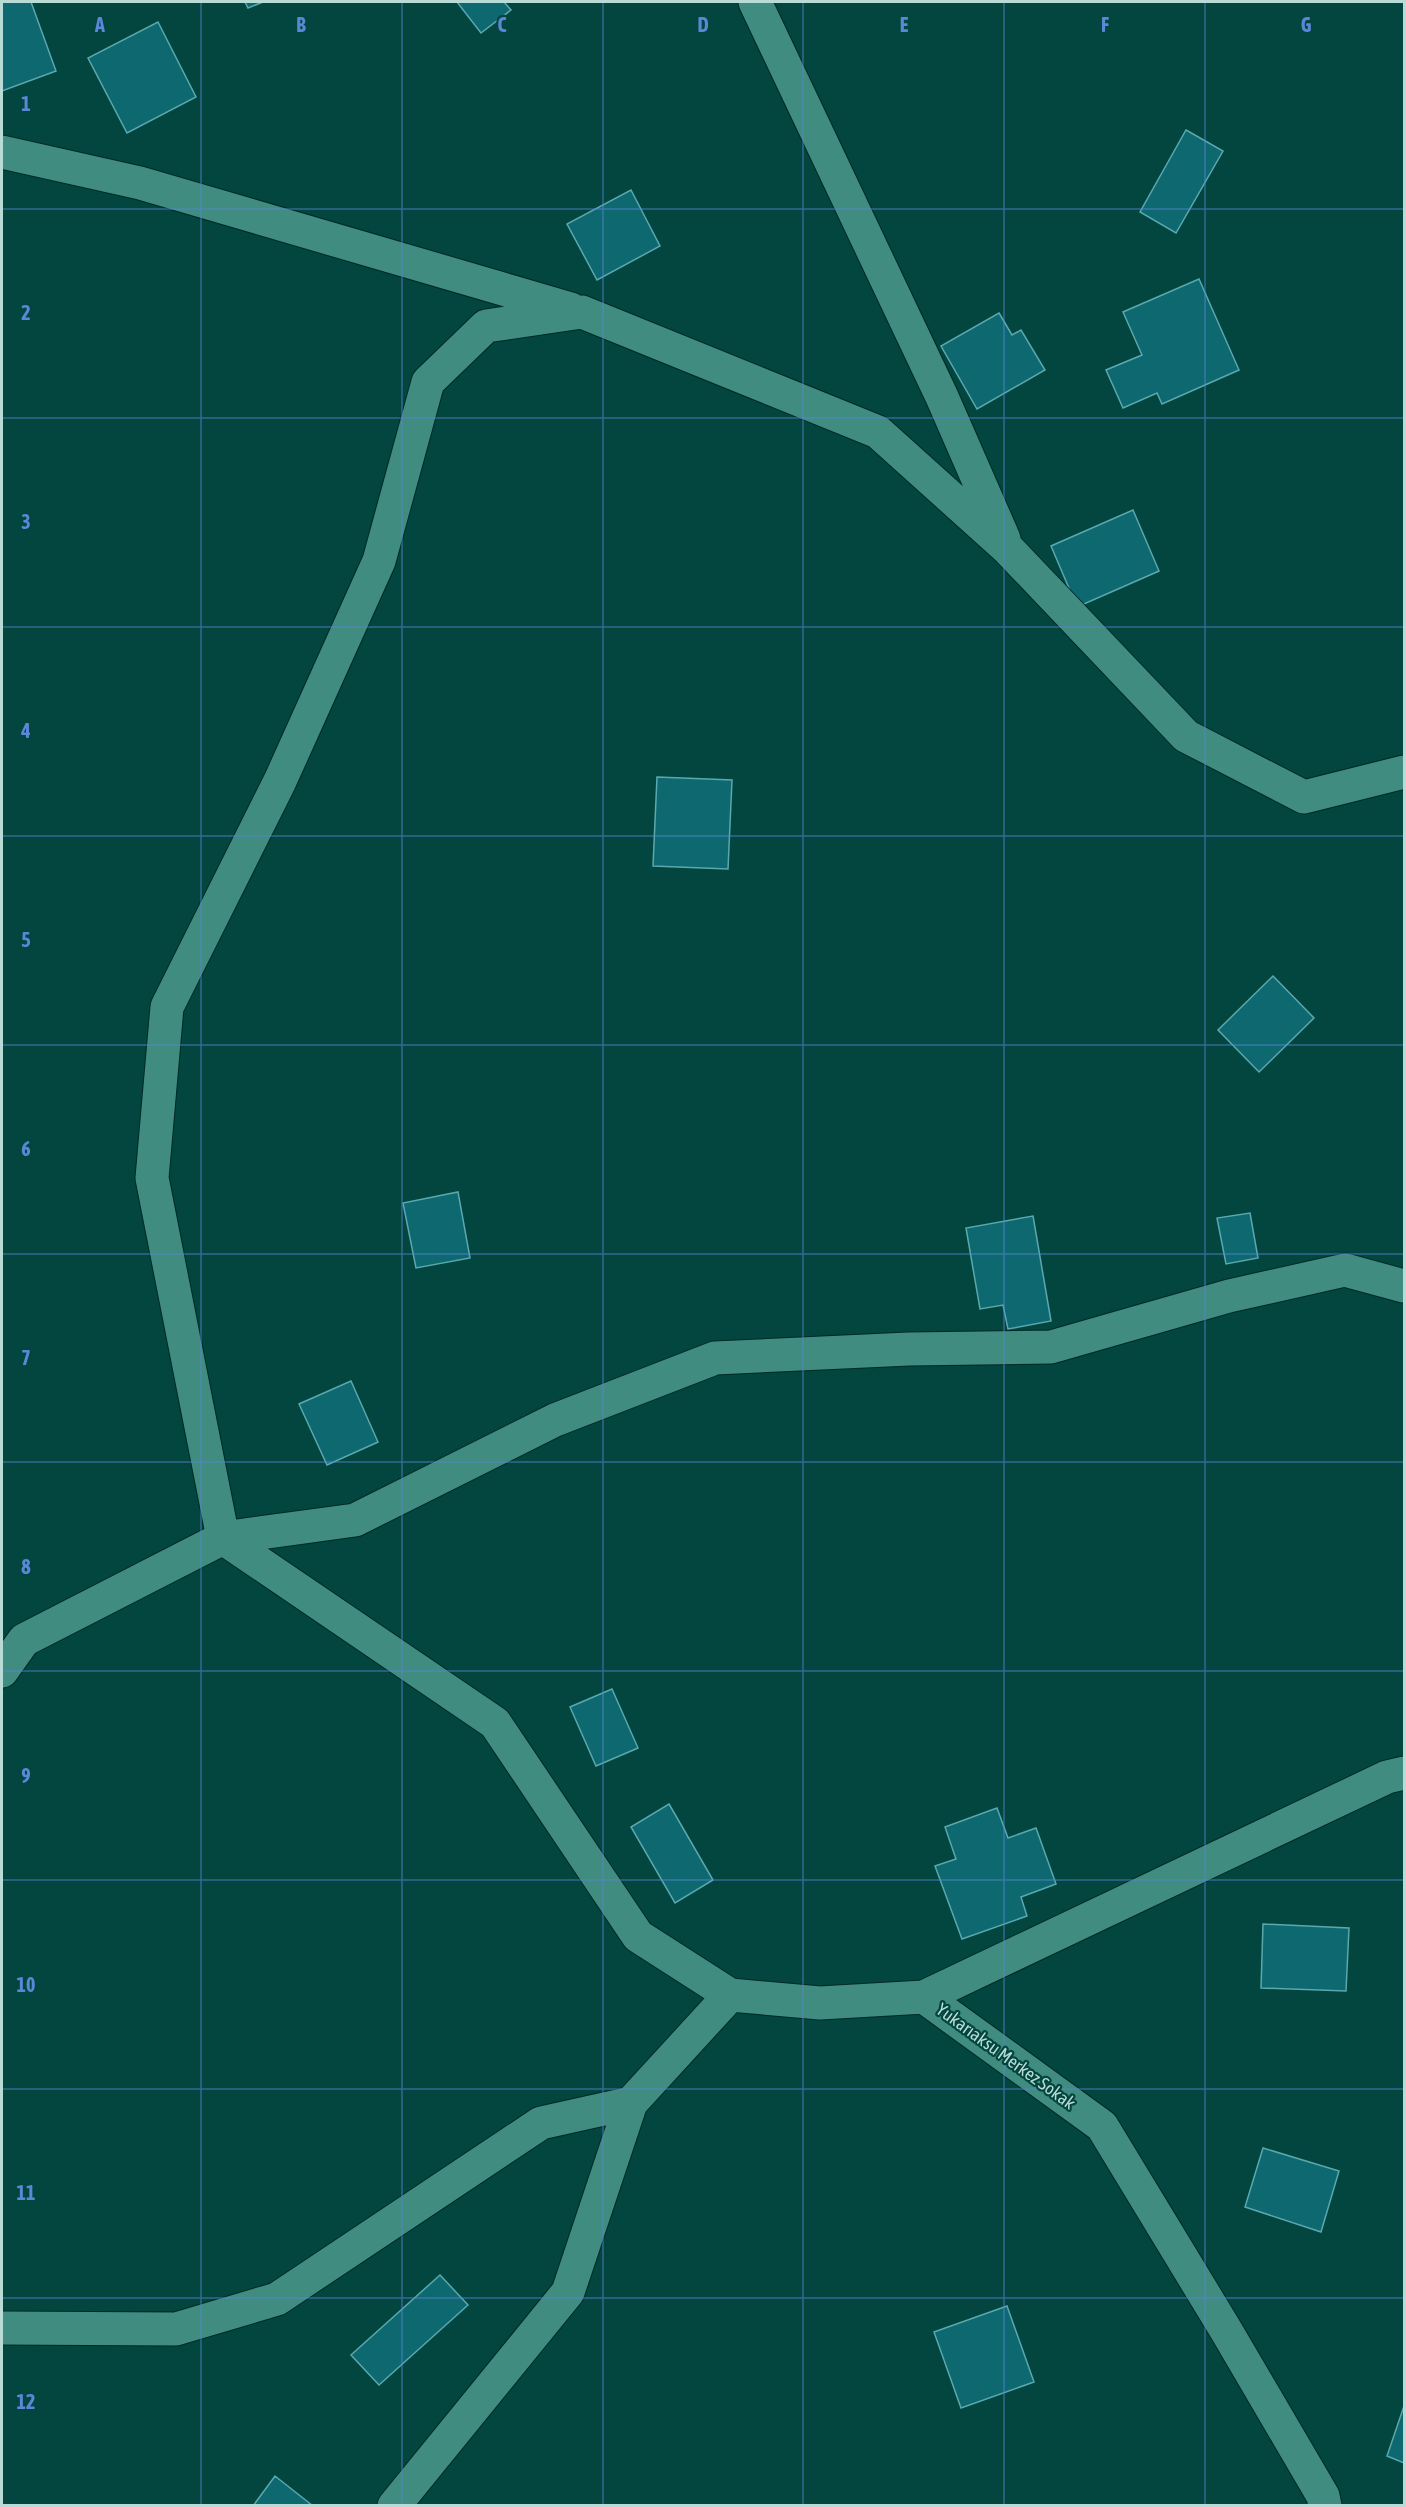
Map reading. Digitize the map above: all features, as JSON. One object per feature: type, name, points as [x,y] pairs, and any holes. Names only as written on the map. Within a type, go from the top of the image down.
[{"type":"street","points":[[755,2],[942,397],[1008,549]]},
{"type":"street","points":[[2,152],[140,183],[582,312],[878,432],[1008,549],[1186,736],[1304,797],[1404,772]]},
{"type":"street","points":[[582,312],[486,326],[428,382],[379,561],[280,781],[167,1007],[152,1178],[223,1538],[495,1723],[638,1936],[730,1995],[820,2003],[924,1997]]},
{"type":"street","points":[[2,1671],[24,1640],[223,1538],[355,1520],[555,1420],[715,1358],[909,1349],[1051,1347],[1229,1296],[1345,1270],[1404,1286]]},
{"type":"street","name":"Yukarıaksu Merkez Sokak","points":[[1325,2505],[1323,2496],[1227,2332],[1102,2126],[924,1997],[1387,1777],[1404,1773]]},
{"type":"street","points":[[394,2505],[568,2292],[631,2103],[730,1995]]},
{"type":"street","points":[[2,2328],[176,2330],[277,2299],[541,2123],[631,2103]]},
{"type":"building","points":[[2,2],[31,2],[56,71],[2,91]]},
{"type":"building","points":[[245,2],[263,2],[248,8]]},
{"type":"building","points":[[457,2],[504,2],[511,10],[481,33]]},
{"type":"building","points":[[158,22],[196,97],[127,133],[88,58]]},
{"type":"building","points":[[1186,130],[1223,151],[1176,233],[1140,212]]},
{"type":"building","points":[[631,190],[660,246],[597,280],[567,224]]},
{"type":"building","points":[[1199,279],[1239,370],[1162,404],[1157,393],[1123,408],[1106,370],[1142,355],[1123,312]]},
{"type":"building","points":[[999,313],[1012,335],[1021,330],[1045,370],[977,409],[941,346]]},
{"type":"building","points":[[1133,510],[1159,571],[1077,607],[1051,546]]},
{"type":"building","points":[[657,777],[732,780],[728,869],[653,866]]},
{"type":"building","points":[[1273,976],[1314,1018],[1259,1072],[1218,1030]]},
{"type":"building","points":[[458,1192],[470,1258],[416,1268],[403,1203]]},
{"type":"building","points":[[1250,1213],[1258,1258],[1226,1264],[1217,1218]]},
{"type":"building","points":[[1033,1216],[1051,1321],[1008,1329],[1003,1305],[980,1309],[966,1228]]},
{"type":"building","points":[[351,1381],[378,1442],[327,1465],[299,1404]]},
{"type":"building","points":[[612,1689],[638,1748],[596,1766],[570,1707]]},
{"type":"building","points":[[669,1804],[713,1880],[675,1903],[631,1827]]},
{"type":"building","points":[[997,1808],[1008,1838],[1036,1828],[1056,1884],[1021,1897],[1027,1916],[962,1939],[935,1866],[956,1859],[945,1827]]},
{"type":"building","points":[[1263,1924],[1349,1928],[1346,1991],[1261,1988]]},
{"type":"building","points":[[1263,2148],[1339,2171],[1321,2232],[1245,2207]]},
{"type":"building","points":[[440,2275],[468,2305],[379,2385],[351,2355]]},
{"type":"building","points":[[1007,2306],[1034,2382],[961,2408],[934,2332]]},
{"type":"building","points":[[1404,2406],[1404,2463],[1387,2456]]},
{"type":"building","points":[[275,2476],[313,2506],[253,2506]]}]
